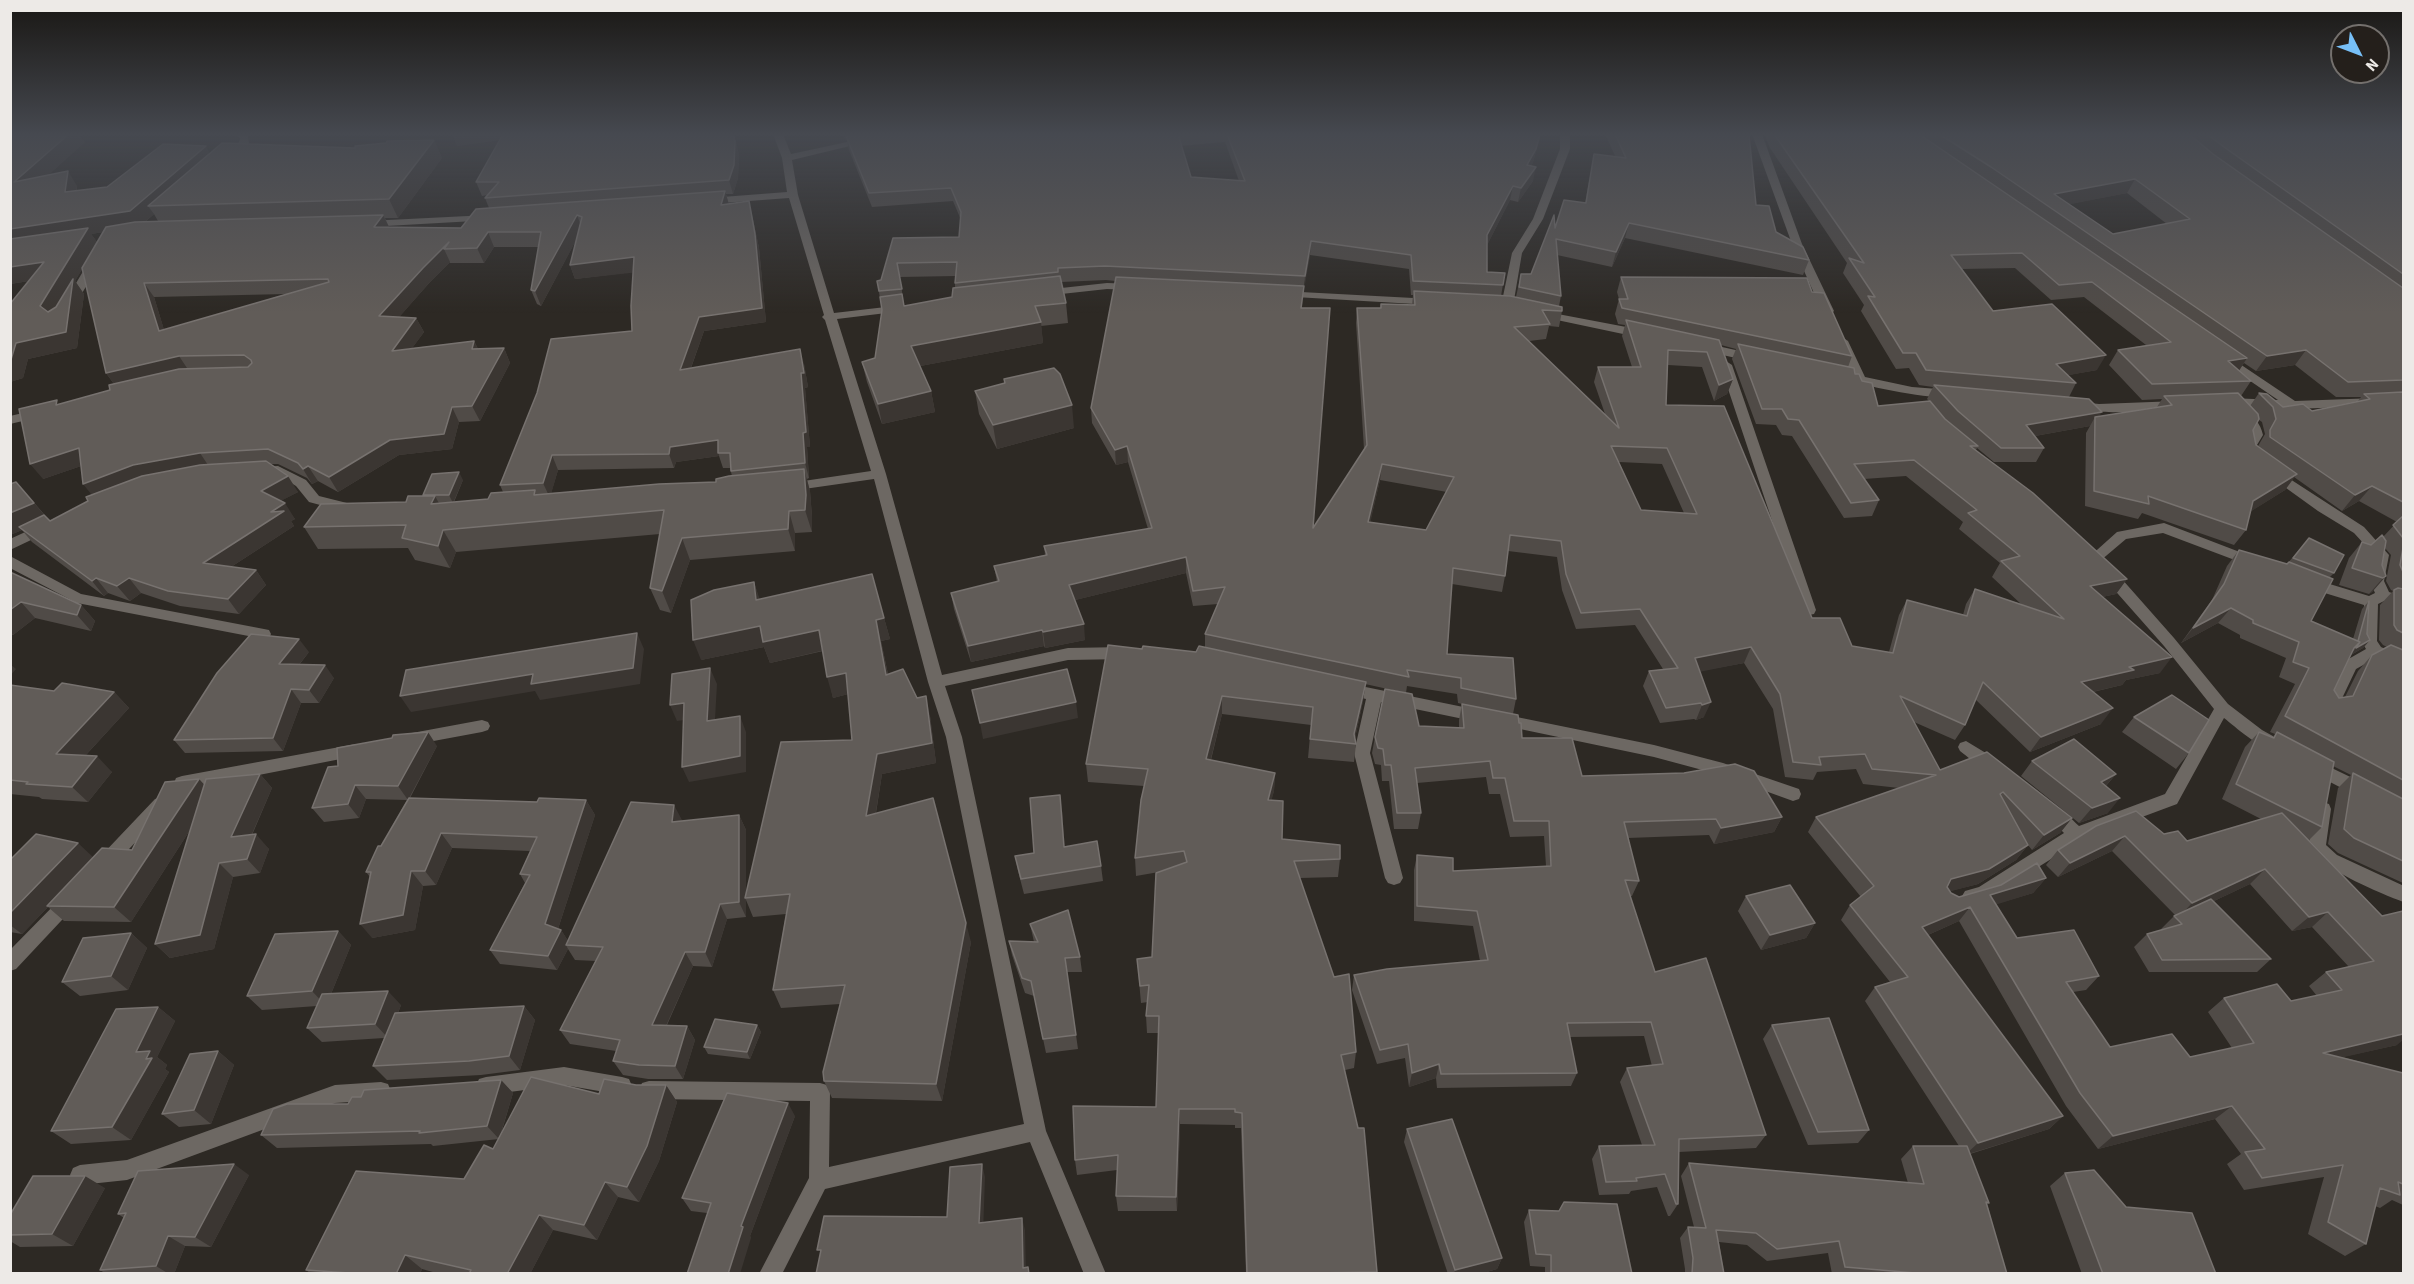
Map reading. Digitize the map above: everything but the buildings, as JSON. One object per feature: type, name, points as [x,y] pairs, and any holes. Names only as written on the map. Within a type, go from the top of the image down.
[{"type":"street","points":[[1548,194],[1538,219],[1517,253],[1513,308],[1653,337]]},
{"type":"street","points":[[1779,194],[1797,243],[1860,380]]},
{"type":"street","points":[[702,201],[793,195],[828,317],[879,474],[936,682],[954,737],[1036,1131],[1095,1274]]},
{"type":"street","points":[[351,224],[502,217]]},
{"type":"street","points":[[65,311],[100,254]]},
{"type":"street","points":[[1026,295],[1107,286],[1153,288]]},
{"type":"street","points":[[1268,294],[1450,303]]},
{"type":"street","points":[[828,317],[921,306]]},
{"type":"street","points":[[1687,344],[1767,360]]},
{"type":"street","points":[[2214,350],[2292,405]]},
{"type":"street","points":[[1721,351],[1809,610]]},
{"type":"street","points":[[1825,372],[1912,391],[1959,395]]},
{"type":"street","points":[[1912,391],[1925,406]]},
{"type":"street","points":[[2403,401],[2292,405],[2225,403],[2255,428],[2257,435],[2250,446],[2251,456],[2323,508],[2359,530],[2382,555],[2369,642],[2376,651],[2403,665]]},
{"type":"street","points":[[2064,405],[2099,408],[2187,404]]},
{"type":"street","points":[[10,420],[50,411]]},
{"type":"street","points":[[244,472],[278,470],[301,483],[314,499],[366,509]]},
{"type":"street","points":[[776,488],[879,474]]},
{"type":"street","points":[[10,545],[57,522]]},
{"type":"street","points":[[2269,568],[2164,528],[2151,528],[2122,535],[2090,555],[2169,642],[2222,708],[2256,734],[2372,796]]},
{"type":"street","points":[[10,561],[77,598],[264,634]]},
{"type":"street","points":[[2301,580],[2403,603]]},
{"type":"street","points":[[2330,707],[2350,665],[2376,651]]},
{"type":"street","points":[[936,682],[1068,654],[1140,652]]},
{"type":"street","points":[[1333,687],[1654,750],[1723,769],[1793,794]]},
{"type":"street","points":[[1376,695],[1362,753],[1394,878]]},
{"type":"street","points":[[1956,899],[1983,893],[2077,834],[2171,799],[2222,708]]},
{"type":"street","points":[[401,741],[482,726]]},
{"type":"street","points":[[12,961],[180,783],[378,746]]},
{"type":"street","points":[[1966,747],[2006,777]]},
{"type":"street","points":[[2330,774],[2317,847],[2331,860],[2403,895]]},
{"type":"street","points":[[2042,806],[2077,834]]},
{"type":"street","points":[[470,1087],[564,1076],[648,1090],[820,1092],[819,1180],[770,1274]]},
{"type":"street","points":[[80,1175],[127,1170],[335,1094],[402,1090]]},
{"type":"street","points":[[819,1180],[1036,1131]]}]
